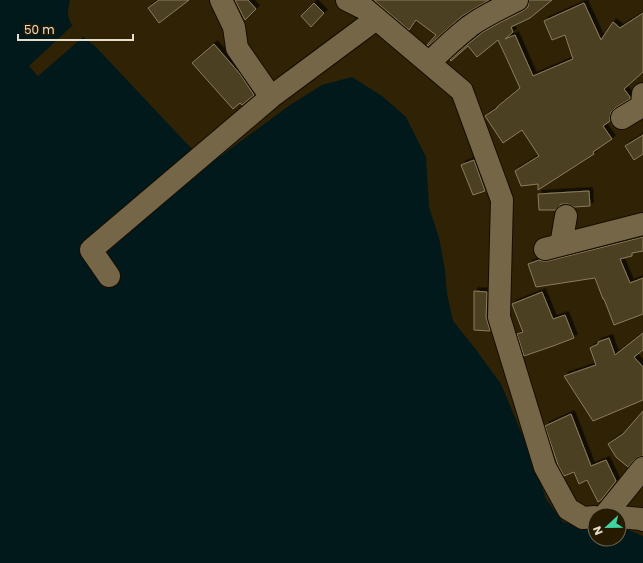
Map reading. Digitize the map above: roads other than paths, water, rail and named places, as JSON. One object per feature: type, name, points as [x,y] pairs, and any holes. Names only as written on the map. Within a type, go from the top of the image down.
[{"type":"street","points":[[221,0],[234,27],[237,48],[270,97]]},
{"type":"street","points":[[347,0],[365,9],[462,91],[502,200],[499,317],[545,467],[568,509],[583,518],[587,518]]},
{"type":"street","points":[[429,63],[471,25],[491,12],[517,0]]},
{"type":"street","points":[[110,276],[90,250],[270,97],[376,19]]},
{"type":"street","points":[[622,118],[642,106],[643,94]]},
{"type":"street","points":[[566,216],[553,247],[643,224]]},
{"type":"street","points":[[611,507],[643,468]]},
{"type":"street","points":[[627,518],[643,520]]},
{"type":"water","points":[[0,0],[70,0],[68,13],[71,24],[74,28],[95,46],[189,146],[210,162],[222,155],[290,105],[322,85],[352,77],[382,96],[406,117],[426,157],[429,207],[439,238],[445,270],[447,294],[453,321],[501,384],[534,463],[546,499],[563,522],[587,527],[587,547],[627,547],[627,530],[643,536],[643,563],[0,563]]}]
